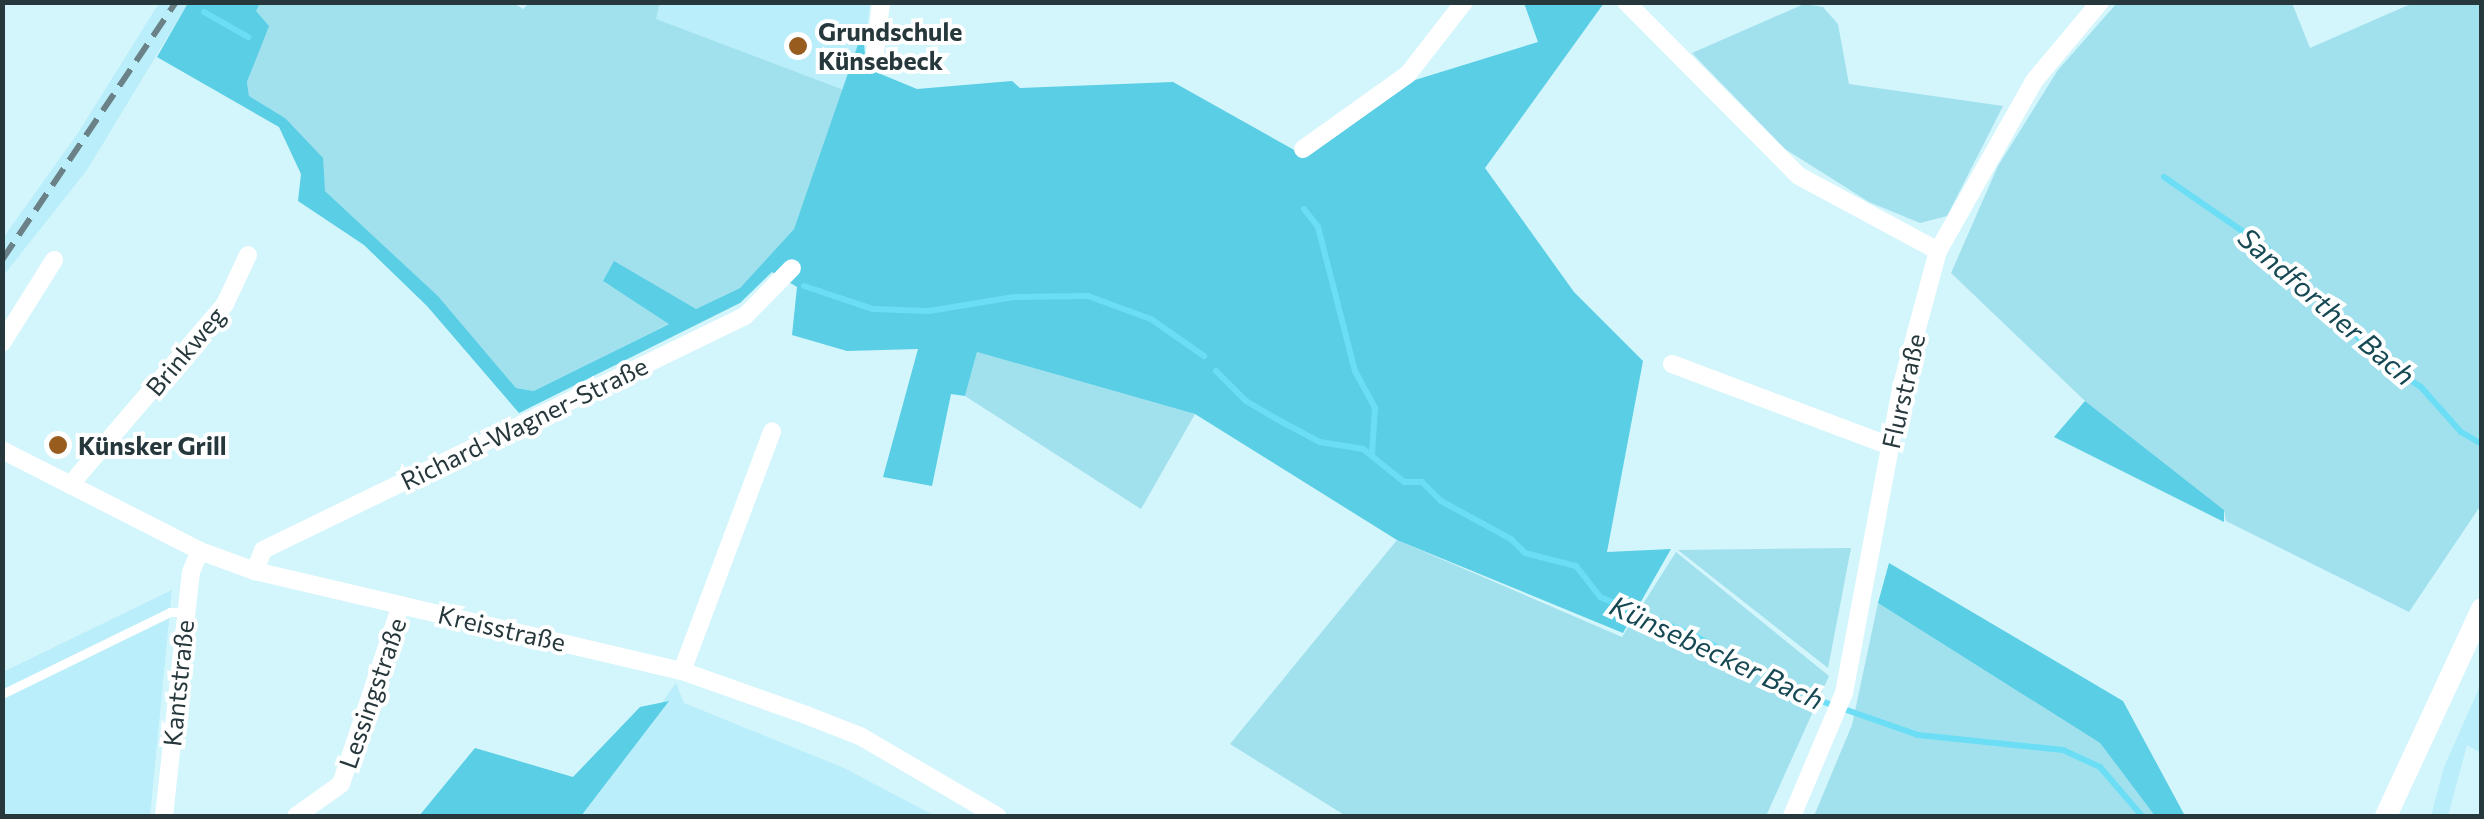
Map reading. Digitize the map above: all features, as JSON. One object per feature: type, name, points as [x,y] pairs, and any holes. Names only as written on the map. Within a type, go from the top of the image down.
[{"type":"street","points":[[874,61],[881,2]]},
{"type":"street","points":[[1303,149],[1408,74],[1464,2]]},
{"type":"street","points":[[1626,2],[1798,176],[1938,251]]},
{"type":"street","name":"Flurstraße","points":[[1792,816],[1834,726],[1844,693],[1890,446],[1938,251],[2034,80],[2100,2]]},
{"type":"street","name":"Brinkweg","points":[[70,485],[226,304],[248,255]]},
{"type":"street","points":[[2,343],[54,260]]},
{"type":"street","name":"Richard-Wagner-Straße","points":[[255,571],[263,550],[745,316],[792,268]]},
{"type":"street","points":[[1672,364],[1890,446]]},
{"type":"street","points":[[682,671],[772,430]]},
{"type":"street","name":"Kreisstraße","points":[[2,450],[200,551],[255,571],[682,671],[860,736],[997,816]]},
{"type":"street","name":"Kantstraße","points":[[164,816],[186,612],[200,551]]},
{"type":"street","name":"Lessingstraße","points":[[296,816],[340,784],[402,606]]},
{"type":"street","points":[[2386,816],[2482,609]]},
{"type":"lane","points":[[2,694],[170,612],[186,612]]},
{"type":"shaded area","points":[[512,2],[523,9],[529,3],[660,2],[656,19],[844,90],[794,229],[740,288],[696,309],[604,282],[670,323],[535,391],[516,388],[438,296],[325,191],[285,118],[249,96],[247,82],[268,26],[255,11],[260,3]]},
{"type":"shaded area","points":[[159,3],[188,3],[87,170],[3,276],[3,238],[78,133]]},
{"type":"shaded area","points":[[188,3],[260,3],[256,11],[269,26],[247,82],[249,96],[285,118],[323,158],[325,191],[438,296],[516,388],[534,391],[669,324],[603,281],[614,261],[696,309],[740,288],[794,229],[863,30],[866,68],[917,89],[1012,81],[1020,88],[1173,82],[1305,156],[1415,80],[1538,42],[1524,3],[1604,3],[1485,168],[1574,292],[1643,361],[1607,552],[1671,549],[1623,633],[1397,540],[1195,414],[977,352],[965,396],[951,394],[932,486],[883,477],[918,349],[847,351],[792,335],[797,287],[772,272],[740,303],[519,413],[427,306],[364,245],[298,201],[301,174],[279,127],[157,57]]},
{"type":"shaded area","name":"Grundschule Künsebeck","points":[[660,3],[870,3],[867,30],[844,90],[655,19]]},
{"type":"shaded area","points":[[2117,3],[2292,3],[2310,48],[2413,3],[2481,3],[2481,505],[2409,612],[2226,521],[2224,510],[2085,401],[1951,273],[1998,166],[2058,70]]},
{"type":"shaded area","points":[[1804,4],[1823,7],[1838,24],[1849,84],[2003,106],[1947,216],[1920,223],[1869,202],[1785,149],[1692,53]]},
{"type":"shaded area","points":[[977,352],[1195,414],[1141,509],[965,396]]},
{"type":"shaded area","points":[[2085,401],[2224,510],[2224,522],[2054,437]]},
{"type":"shaded area","points":[[1397,540],[1622,637],[1676,552],[1829,676],[1766,816],[1346,816],[1230,744]]},
{"type":"shaded area","points":[[1851,548],[1828,668],[1678,550]]},
{"type":"shaded area","points":[[1889,563],[2123,701],[2185,816],[2155,816],[2100,743],[1878,603]]},
{"type":"shaded area","points":[[172,590],[150,816],[3,816],[3,672]]},
{"type":"shaded area","points":[[1878,603],[2100,743],[2155,816],[1814,816],[1852,725]]},
{"type":"shaded area","points":[[676,683],[684,703],[844,768],[935,816],[581,816]]},
{"type":"shaded area","points":[[2481,684],[2481,753],[2467,745],[2448,816],[2431,816],[2444,767]]},
{"type":"shaded area","points":[[669,701],[581,816],[419,816],[475,748],[573,777],[640,707]]},
{"type":"waterway","name":"Künsebecker Bach","points":[[204,12],[248,37]]},
{"type":"waterway","name":"Sandforther Bach","points":[[2164,177],[2267,248],[2384,363],[2421,387],[2461,432],[2482,444]]},
{"type":"waterway","points":[[1304,209],[1318,227],[1355,371],[1375,408],[1372,454]]},
{"type":"waterway","name":"Künsebecker Bach","points":[[804,286],[873,309],[929,311],[1014,297],[1088,296],[1151,319],[1204,356]]},
{"type":"waterway","name":"Künsebecker Bach","points":[[1216,371],[1246,401],[1282,422],[1320,442],[1363,449],[1404,482],[1422,482],[1441,501],[1511,539],[1525,553],[1576,566],[1600,597],[1693,635],[1818,700],[1918,735],[2063,750],[2100,767],[2142,816]]},
{"type":"railway","points":[[2,260],[176,2]]},
{"type":"place","name":"Grundschule Künsebeck","points":[[798,46]]},
{"type":"place","name":"Künsker Grill","points":[[58,445]]}]
